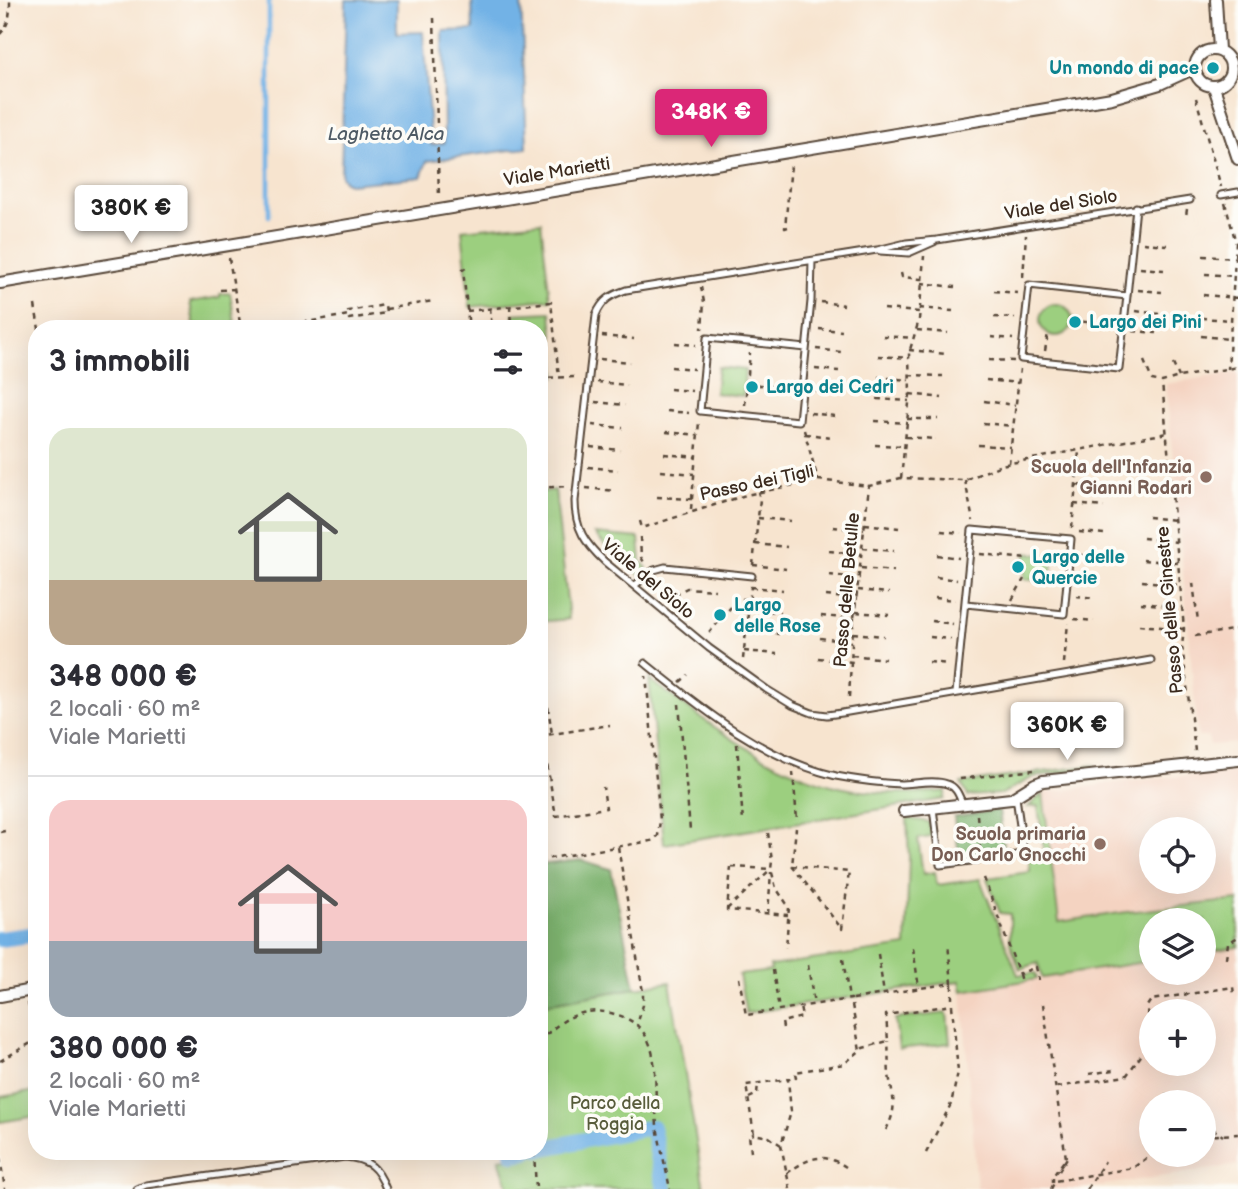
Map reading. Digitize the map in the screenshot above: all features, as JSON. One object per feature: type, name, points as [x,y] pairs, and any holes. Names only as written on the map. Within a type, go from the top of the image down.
[{"type":"street","points":[[1216,0],[1219,50]]},
{"type":"street","points":[[1229,75],[1205,85],[1196,73],[1201,54],[1219,50],[1227,55],[1229,75],[1225,116],[1238,159]]},
{"type":"street","name":"Viale Marietti","points":[[0,283],[1112,98],[1196,73]]},
{"type":"street","points":[[904,811],[1016,797],[1039,782],[1238,760]]},
{"type":"street","points":[[0,996],[28,991]]},
{"type":"lane","points":[[1222,195],[1238,192]]},
{"type":"lane","name":"Viale del Siolo","points":[[1152,660],[834,714],[812,713],[765,689],[734,668],[590,548],[576,524],[575,501],[596,315],[604,300],[610,296],[639,288],[812,261],[906,243],[1190,200]]},
{"type":"lane","points":[[1127,292],[1029,285],[1021,359],[1119,369],[1136,207]]},
{"type":"lane","name":"Viale del Siolo","points":[[877,250],[909,253],[925,248],[937,240]]},
{"type":"lane","points":[[806,348],[707,338],[700,413],[799,421],[809,327],[812,261]]},
{"type":"lane","points":[[956,693],[972,532],[1071,539],[1064,614],[965,603]]},
{"type":"lane","points":[[634,586],[652,571],[665,567],[752,576]]},
{"type":"lane","points":[[645,663],[741,735],[797,763],[834,775],[878,783],[943,783],[954,788],[963,805]]},
{"type":"lane","points":[[933,808],[940,865],[1024,854],[1016,797]]},
{"type":"lane","points":[[137,1189],[146,1185],[314,1160]]},
{"type":"lane","points":[[365,1160],[375,1167],[386,1189]]},
{"type":"path","points":[[0,34],[10,14],[10,0]]},
{"type":"path","points":[[434,18],[436,160],[440,208]]},
{"type":"path","points":[[1196,98],[1236,243],[1228,369]]},
{"type":"path","points":[[788,227],[785,228],[784,222],[790,185],[790,152]]},
{"type":"path","points":[[1188,209],[1188,216]]},
{"type":"path","points":[[1026,235],[1023,279],[1029,285]]},
{"type":"path","points":[[1133,242],[1167,245]]},
{"type":"path","points":[[226,245],[239,320]]},
{"type":"path","points":[[901,478],[910,394],[909,350],[917,330],[925,253]]},
{"type":"path","points":[[1203,256],[1236,258]]},
{"type":"path","points":[[1130,267],[1164,270]]},
{"type":"path","points":[[466,268],[463,269],[468,320]]},
{"type":"path","points":[[901,273],[902,277],[955,287]]},
{"type":"path","points":[[1205,274],[1234,276]]},
{"type":"path","points":[[701,288],[704,302],[702,334],[707,338]]},
{"type":"path","points":[[220,290],[234,289]]},
{"type":"path","points":[[994,291],[1028,295]]},
{"type":"path","points":[[1127,292],[1162,292]]},
{"type":"path","points":[[1203,295],[1238,298]]},
{"type":"path","points":[[386,309],[433,301]]},
{"type":"path","points":[[811,301],[844,304]]},
{"type":"path","points":[[467,311],[551,302],[559,377]]},
{"type":"path","points":[[35,304],[37,320]]},
{"type":"path","points":[[385,305],[386,309],[386,313],[349,319],[348,311],[385,305]]},
{"type":"path","points":[[509,306],[510,320]]},
{"type":"path","points":[[490,308],[491,320]]},
{"type":"path","points":[[884,309],[953,311]]},
{"type":"path","points":[[1125,310],[1159,314]]},
{"type":"path","points":[[318,320],[349,315]]},
{"type":"path","points":[[994,317],[1025,319]]},
{"type":"path","points":[[1201,318],[1231,320]]},
{"type":"path","points":[[1073,321],[1157,334]]},
{"type":"path","points":[[809,327],[842,331]]},
{"type":"path","points":[[917,330],[948,333]]},
{"type":"path","points":[[1044,361],[1048,333]]},
{"type":"path","points":[[602,336],[634,339]]},
{"type":"path","points":[[883,336],[914,338]]},
{"type":"path","points":[[1201,336],[1229,339]]},
{"type":"path","points":[[990,337],[1023,340]]},
{"type":"path","points":[[675,343],[706,347]]},
{"type":"path","points":[[744,416],[752,343]]},
{"type":"path","points":[[806,348],[841,352]]},
{"type":"path","points":[[909,350],[947,354]]},
{"type":"path","points":[[878,356],[909,358]]},
{"type":"path","points":[[600,359],[630,362]]},
{"type":"path","points":[[989,360],[1020,362],[1009,464]]},
{"type":"path","points":[[1144,361],[1152,380],[1162,382],[1238,367]]},
{"type":"path","points":[[1173,364],[1178,377]]},
{"type":"path","points":[[671,367],[704,370]]},
{"type":"path","points":[[804,368],[839,371]]},
{"type":"path","points":[[878,377],[943,376]]},
{"type":"path","points":[[548,378],[588,379]]},
{"type":"path","points":[[986,380],[1018,383]]},
{"type":"path","points":[[597,382],[627,384]]},
{"type":"path","name":"Passo delle Ginestre","points":[[1162,382],[1184,629],[1182,646],[1195,746]]},
{"type":"path","points":[[747,384],[836,393]]},
{"type":"path","points":[[670,389],[702,392]]},
{"type":"path","points":[[910,394],[942,398]]},
{"type":"path","points":[[877,398],[909,401]]},
{"type":"path","points":[[984,401],[1015,405]]},
{"type":"path","points":[[595,402],[625,405]]},
{"type":"path","points":[[667,411],[700,413],[691,511]]},
{"type":"path","points":[[800,412],[835,416]]},
{"type":"path","points":[[875,421],[938,419]]},
{"type":"path","points":[[799,421],[804,426],[818,480]]},
{"type":"path","points":[[983,423],[1013,426]]},
{"type":"path","points":[[592,425],[623,428]]},
{"type":"path","points":[[666,432],[698,435]]},
{"type":"path","name":"Passo dei Tigli","points":[[640,521],[642,528],[746,495],[818,480],[869,486],[901,478],[965,480],[1009,464],[1167,433]]},
{"type":"path","points":[[805,434],[832,437]]},
{"type":"path","points":[[906,437],[936,439]]},
{"type":"path","points":[[875,445],[905,446]]},
{"type":"path","points":[[978,445],[1010,447]]},
{"type":"path","points":[[590,447],[621,450]]},
{"type":"path","points":[[1079,452],[1072,531],[1105,534]]},
{"type":"path","points":[[664,454],[696,457]]},
{"type":"path","points":[[588,467],[618,470]]},
{"type":"path","points":[[661,471],[694,474]]},
{"type":"path","points":[[941,531],[972,532],[974,519],[965,480]]},
{"type":"path","points":[[1076,485],[1110,489]]},
{"type":"path","points":[[548,487],[567,486]]},
{"type":"path","name":"Passo delle Betulle","points":[[849,697],[852,642],[869,486]]},
{"type":"path","points":[[586,488],[615,491]]},
{"type":"path","points":[[1148,492],[1172,492]]},
{"type":"path","points":[[657,496],[692,499]]},
{"type":"path","points":[[1074,504],[1104,507]]},
{"type":"path","points":[[1148,517],[1174,520]]},
{"type":"path","points":[[758,518],[791,521]]},
{"type":"path","points":[[865,524],[899,528]]},
{"type":"path","points":[[833,527],[864,530]]},
{"type":"path","points":[[640,537],[642,558],[652,571]]},
{"type":"path","points":[[1143,538],[1177,542]]},
{"type":"path","points":[[755,544],[788,547]]},
{"type":"path","points":[[863,548],[894,551]]},
{"type":"path","points":[[830,551],[862,555]]},
{"type":"path","points":[[1070,553],[1100,557]]},
{"type":"path","points":[[937,555],[1026,559]]},
{"type":"path","points":[[1143,560],[1178,563]]},
{"type":"path","points":[[753,565],[786,569]]},
{"type":"path","points":[[861,568],[894,571]]},
{"type":"path","points":[[829,575],[860,578]]},
{"type":"path","points":[[1068,575],[1101,579]]},
{"type":"path","points":[[936,577],[967,581]]},
{"type":"path","points":[[1007,608],[1024,579]]},
{"type":"path","points":[[1142,581],[1180,585]]},
{"type":"path","points":[[1193,583],[1198,621]]},
{"type":"path","points":[[751,587],[783,590]]},
{"type":"path","points":[[666,599],[687,588],[715,590]]},
{"type":"path","points":[[858,590],[889,593]]},
{"type":"path","points":[[1066,595],[1096,598]]},
{"type":"path","points":[[826,596],[857,599]]},
{"type":"path","points":[[935,598],[965,603]]},
{"type":"path","points":[[742,599],[749,599]]},
{"type":"path","points":[[1141,603],[1182,607]]},
{"type":"path","points":[[709,633],[731,607]]},
{"type":"path","points":[[749,608],[780,612]]},
{"type":"path","points":[[856,612],[889,615]]},
{"type":"path","points":[[821,616],[855,619]]},
{"type":"path","points":[[1064,663],[1067,618],[1094,621]]},
{"type":"path","points":[[932,621],[963,625]]},
{"type":"path","points":[[1139,625],[1184,629]]},
{"type":"path","points":[[1195,636],[1238,629]]},
{"type":"path","points":[[746,630],[779,634]]},
{"type":"path","points":[[853,633],[884,636]]},
{"type":"path","points":[[930,637],[961,640]]},
{"type":"path","points":[[820,638],[852,642]]},
{"type":"path","points":[[744,651],[777,654]]},
{"type":"path","points":[[852,655],[885,659]]},
{"type":"path","points":[[818,658],[853,662]]},
{"type":"path","points":[[929,662],[959,665]]},
{"type":"path","points":[[548,859],[651,841],[660,832],[645,663]]},
{"type":"path","points":[[685,695],[679,705],[690,830]]},
{"type":"path","points":[[548,707],[552,734]]},
{"type":"path","points":[[548,735],[610,725]]},
{"type":"path","points":[[741,735],[736,744],[743,822]]},
{"type":"path","points":[[797,763],[793,772],[797,820]]},
{"type":"path","points":[[548,773],[556,816],[606,808],[603,787]]},
{"type":"path","points":[[976,812],[981,852]]},
{"type":"path","points":[[792,866],[849,872],[842,929],[792,866],[796,828]]},
{"type":"path","points":[[0,832],[5,831]]},
{"type":"path","points":[[768,833],[772,861],[768,914]]},
{"type":"path","points":[[618,848],[643,992],[643,1005],[637,1026]]},
{"type":"path","points":[[726,910],[730,867],[771,869]]},
{"type":"path","points":[[726,910],[771,869]]},
{"type":"path","points":[[771,869],[776,888],[789,907],[786,948]]},
{"type":"path","points":[[984,878],[1021,982]]},
{"type":"path","points":[[726,910],[788,915]]},
{"type":"path","points":[[1226,958],[1228,943],[1238,937]]},
{"type":"path","points":[[926,1153],[951,1104],[958,1072],[948,944]]},
{"type":"path","points":[[913,948],[919,988]]},
{"type":"path","points":[[878,954],[884,994]]},
{"type":"path","points":[[843,959],[860,1051]]},
{"type":"path","points":[[808,965],[814,1004]]},
{"type":"path","points":[[1019,974],[1035,967],[1039,980]]},
{"type":"path","points":[[773,970],[779,1010]]},
{"type":"path","points":[[739,978],[746,1015],[952,983]]},
{"type":"path","points":[[1157,999],[1233,987],[1234,994]]},
{"type":"path","points":[[1043,1004],[1068,1161],[1053,1181]]},
{"type":"path","points":[[886,1130],[895,1102],[889,1074],[886,1015],[953,1005]]},
{"type":"path","points":[[783,1028],[782,1022],[802,1017],[800,1007]]},
{"type":"path","points":[[548,1034],[563,1020],[587,1011],[616,1015],[645,1032],[651,1044],[656,1078],[657,1126],[670,1189]]},
{"type":"path","points":[[754,1134],[746,1085],[796,1078],[795,1072],[844,1064],[860,1051],[888,1041]]},
{"type":"path","points":[[0,1061],[28,1045]]},
{"type":"path","points":[[1055,1085],[1126,1076],[1139,1060]]},
{"type":"path","points":[[1089,1074],[1114,1070]]},
{"type":"path","points":[[788,1079],[791,1112],[781,1145],[790,1189]]},
{"type":"path","points":[[749,1098],[757,1094],[758,1083]]},
{"type":"path","points":[[1216,1131],[1223,1136]]},
{"type":"path","points":[[1216,1136],[1238,1134]]},
{"type":"path","points":[[751,1152],[749,1135],[769,1137],[781,1145]]},
{"type":"path","points":[[1051,1189],[1066,1158],[1065,1146]]},
{"type":"path","points":[[787,1173],[807,1161],[821,1157],[846,1167]]},
{"type":"path","points":[[0,1158],[5,1189]]},
{"type":"path","points":[[534,1160],[536,1189]]},
{"type":"path","points":[[1087,1189],[1105,1161]]},
{"type":"path","points":[[1053,1181],[1133,1168],[1139,1164]]},
{"type":"shaded area","name":"Scuola dell'Infanzia Gianni Rodari","points":[[1238,372],[1238,743],[1210,745],[1208,737],[1198,737],[1166,384]]},
{"type":"shaded area","name":"Scuola primaria Don Carlo Gnocchi","points":[[1238,772],[1238,900],[1139,908],[1139,911],[1059,922],[1043,793],[1128,781]]},
{"type":"shaded area","points":[[1238,947],[1238,1165],[1077,1189],[977,1189],[962,991],[1139,963],[1139,985],[1216,985],[1216,950]]},
{"type":"green space","points":[[541,222],[550,299],[470,307],[462,230]]},
{"type":"green space","points":[[230,293],[234,320],[193,320],[190,302],[220,297],[220,294]]},
{"type":"green space","points":[[1056,304],[1067,309],[1072,320],[1067,331],[1056,336],[1045,331],[1040,320],[1045,309]]},
{"type":"green space","points":[[551,312],[556,376],[548,376],[548,320],[514,320],[513,314]]},
{"type":"green space","points":[[718,367],[745,370],[743,396],[715,393]]},
{"type":"green space","points":[[555,490],[569,619],[548,621],[548,491]]},
{"type":"green space","points":[[595,534],[639,538],[641,561],[647,568],[640,575],[607,548]]},
{"type":"green space","points":[[1026,553],[1053,556],[1051,582],[1024,579]]},
{"type":"green space","points":[[649,679],[738,743],[787,769],[852,790],[892,793],[946,791],[944,799],[664,844]]},
{"type":"green space","points":[[1094,765],[1096,768],[1033,777],[1002,794],[968,796],[961,783]]},
{"type":"green space","points":[[1043,793],[1059,922],[1139,911],[1139,963],[1042,978],[1038,963],[1020,969],[1010,943],[1010,914],[1000,913],[987,878],[1030,872],[1029,860],[1045,858],[1038,806],[1028,807]]},
{"type":"green space","points":[[999,810],[1004,848],[959,855],[954,817]]},
{"type":"green space","points":[[907,818],[929,822],[931,837],[918,839],[923,874],[935,872],[937,885],[980,879],[1018,975],[1035,973],[1037,979],[962,991],[960,981],[746,1013],[739,975],[771,971],[770,966],[906,946],[909,857]]},
{"type":"green space","points":[[581,860],[611,869],[635,988],[548,1003],[548,864]]},
{"type":"green space","points":[[1238,900],[1238,947],[1216,950],[1216,908],[1164,908]]},
{"type":"green space","name":"Parco della Roggia","points":[[670,982],[704,1189],[509,1189],[499,1160],[548,1160],[548,1003]]},
{"type":"green space","points":[[947,1013],[950,1043],[899,1049],[895,1019]]},
{"type":"green space","points":[[28,1092],[28,1117],[0,1122],[0,1097]]},
{"type":"water","name":"Laghetto Alca","points":[[346,0],[397,0],[397,33],[423,32],[431,145],[444,143],[443,31],[473,30],[472,0],[521,0],[527,148],[427,161],[421,177],[350,184],[345,182],[341,176]]},
{"type":"waterway","points":[[269,0],[269,216]]},
{"type":"waterway","points":[[0,939],[28,935]]},
{"type":"waterway","points":[[548,1147],[652,1127],[665,1189]]},
{"type":"place","name":"Un mondo di pace","points":[[1213,68]]},
{"type":"place","name":"Largo dei Pini","points":[[1075,322]]},
{"type":"place","name":"Largo dei Cedri","points":[[752,387]]},
{"type":"place","name":"Scuola dell'Infanzia Gianni Rodari","points":[[1206,477]]},
{"type":"place","name":"Largo delle Quercie","points":[[1018,567]]},
{"type":"place","name":"Largo delle Rose","points":[[720,615]]},
{"type":"place","name":"Scuola primaria Don Carlo Gnocchi","points":[[1100,844]]}]
